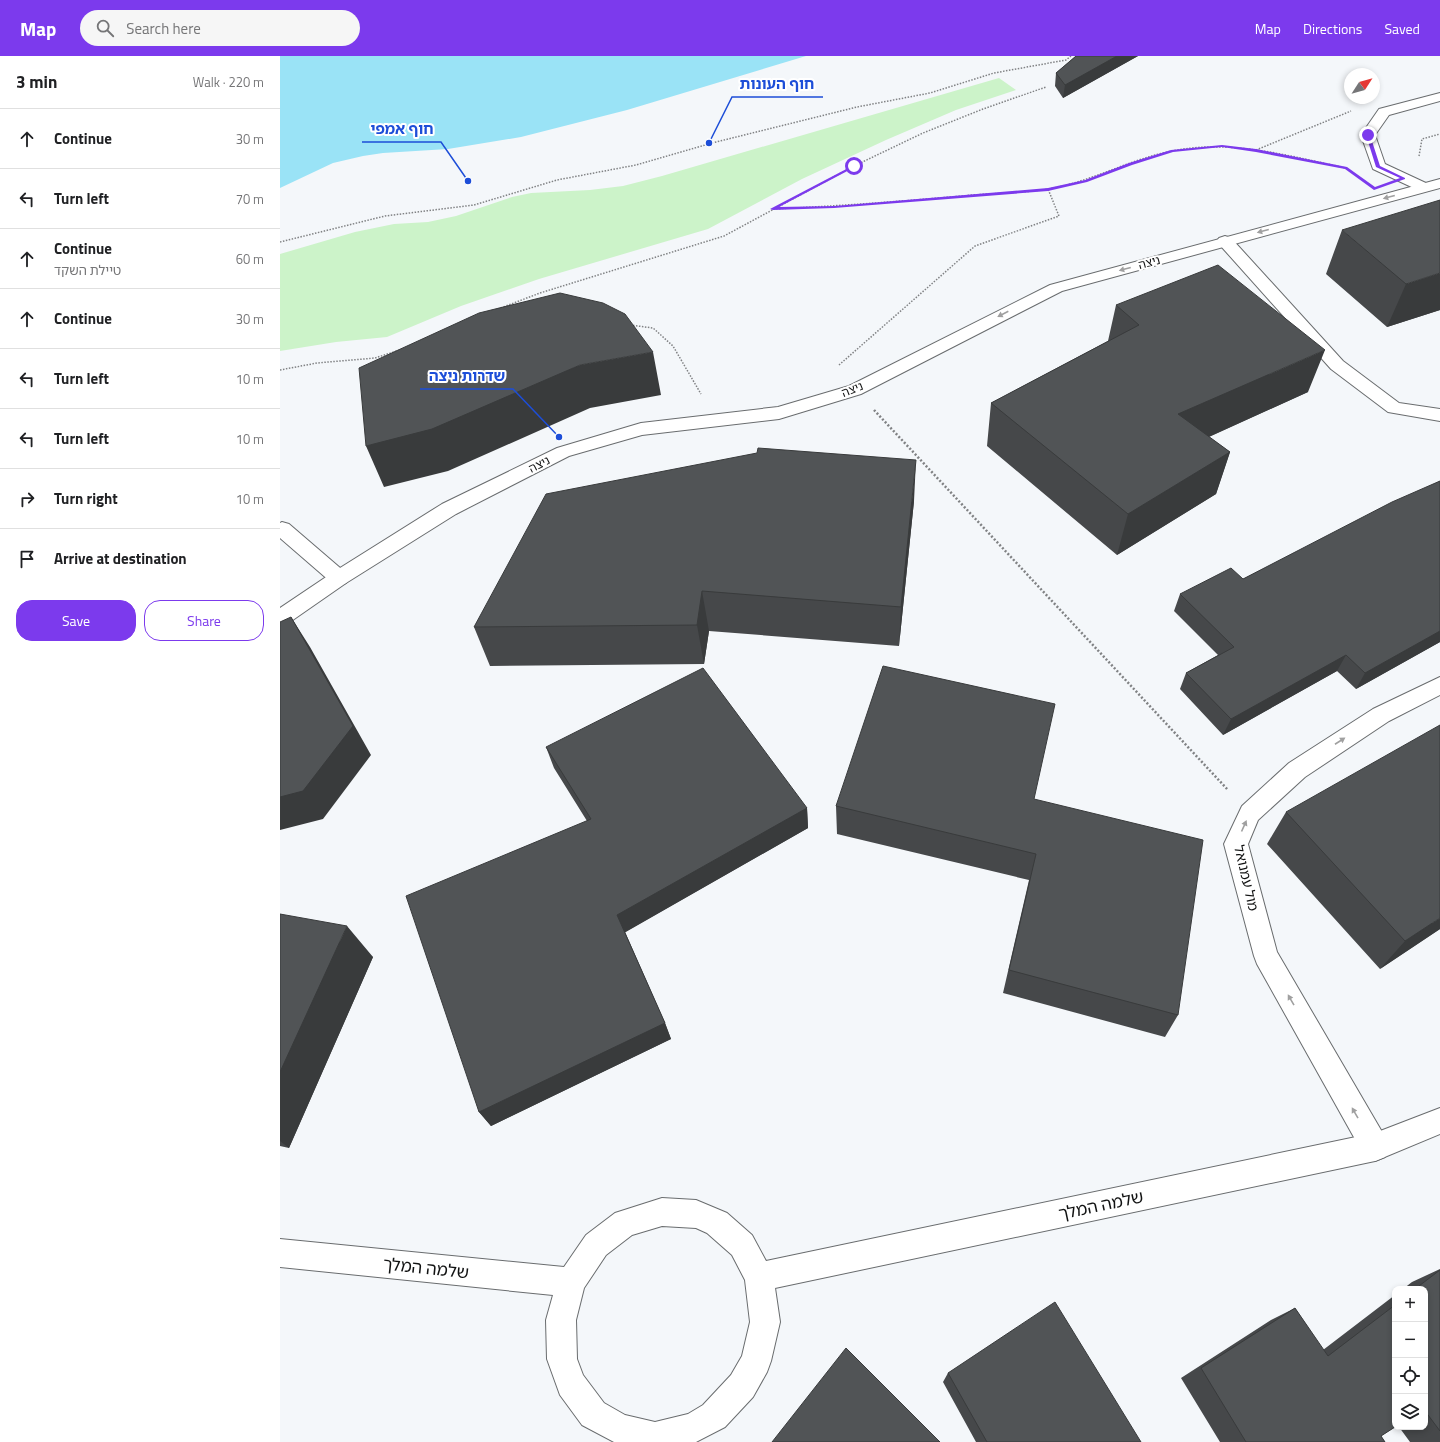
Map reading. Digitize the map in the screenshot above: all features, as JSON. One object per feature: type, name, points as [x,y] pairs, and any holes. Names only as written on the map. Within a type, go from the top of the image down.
[{"type":"street","points":[[1423,188],[1378,166],[1368,135],[1384,112],[1440,97]]},
{"type":"street","name":"ניצה","points":[[280,618],[339,578],[449,509],[563,452],[641,429],[779,413],[855,390],[1056,288],[1440,183]]},
{"type":"street","points":[[1225,241],[1337,365],[1394,408],[1440,414]]},
{"type":"street","points":[[282,529],[339,578]]},
{"type":"street","name":"מול עמנואל","points":[[1375,1147],[1266,956],[1236,844],[1250,813],[1297,770],[1381,715],[1440,685]]},
{"type":"street","name":"שלמה המלך","points":[[759,1277],[1375,1147],[1440,1121]]},
{"type":"street","points":[[662,1212],[696,1214],[717,1223],[742,1245],[759,1277],[765,1322],[756,1361],[742,1386],[714,1416],[693,1428],[655,1437],[619,1436],[593,1414],[571,1384],[562,1359],[560,1320],[571,1282],[596,1245],[625,1223],[662,1212]]},
{"type":"street","name":"שלמה המלך","points":[[280,1254],[571,1282]]},
{"type":"path","points":[[280,242],[385,216],[474,205],[557,180],[636,166],[712,143],[857,107],[930,93],[994,73],[1066,60],[1070,56]]},
{"type":"path","points":[[495,310],[540,293],[724,236],[854,166],[923,133],[982,109],[1046,87]]},
{"type":"path","points":[[773,209],[834,207],[1048,189],[1086,181],[1173,150],[1222,146],[1256,150],[1346,168],[1352,172]]},
{"type":"path","points":[[839,365],[974,246],[1059,216],[1048,189]]},
{"type":"path","points":[[540,293],[546,298]]},
{"type":"path","points":[[628,325],[653,328],[673,346],[703,398]]},
{"type":"path","points":[[280,370],[317,363],[375,358],[405,348]]},
{"type":"path","points":[[855,390],[1250,813]]},
{"type":"green space","points":[[999,78],[1016,90],[956,110],[886,140],[802,179],[708,229],[539,279],[461,306],[387,337],[336,342],[280,351],[280,254],[355,232],[394,224],[428,222],[456,216],[512,197],[531,193],[590,190],[623,186]]},
{"type":"water","points":[[280,56],[806,56],[627,110],[521,137],[448,149],[383,153],[333,163],[280,188]]},
{"type":"building","points":[[1076,56],[1117,56],[1065,85],[1056,73]]},
{"type":"building","points":[[1440,200],[1440,273],[1406,284],[1342,230]]},
{"type":"building","points":[[1218,265],[1325,350],[1178,414],[1230,452],[1128,514],[991,403],[1139,325],[1116,305]]},
{"type":"building","points":[[560,293],[603,303],[625,314],[653,352],[580,365],[432,429],[366,446],[359,368],[479,313]]},
{"type":"building","points":[[758,448],[916,460],[901,607],[702,591],[697,625],[474,627],[546,494],[757,453]]},
{"type":"building","points":[[1440,481],[1440,631],[1365,673],[1346,655],[1231,719],[1186,673],[1234,647],[1180,594],[1231,568],[1243,579],[1392,502]]},
{"type":"building","points":[[291,617],[353,726],[303,791],[280,797],[280,622]]},
{"type":"building","points":[[883,666],[1055,704],[1034,799],[1203,840],[1178,1015],[1009,970],[1036,854],[836,806]]},
{"type":"building","points":[[703,668],[807,808],[617,915],[665,1023],[479,1112],[406,896],[591,819],[546,747]]},
{"type":"building","points":[[1440,725],[1440,918],[1405,941],[1286,812]]},
{"type":"building","points":[[280,914],[347,926],[280,1072]]},
{"type":"building","points":[[1440,1270],[1440,1431],[1428,1415],[1428,1286],[1419,1286]]},
{"type":"building","points":[[1055,1302],[1141,1442],[987,1442],[948,1373]]},
{"type":"building","points":[[1392,1307],[1392,1429],[1381,1436],[1385,1442],[1246,1442],[1201,1368],[1295,1308],[1328,1356]]},
{"type":"building","points":[[846,1348],[940,1442],[772,1442]]},
{"type":"place","name":"חוף העונות","points":[[709,143]]},
{"type":"place","name":"חוף אמפי","points":[[468,181]]},
{"type":"place","name":"שדרות ניצה","points":[[559,437]]},
{"type":"route","points":[[854,166],[773,209],[834,207],[1048,189],[1086,181],[1173,150],[1222,146],[1256,150],[1346,168],[1374,189],[1403,178],[1378,166],[1368,135]]}]
